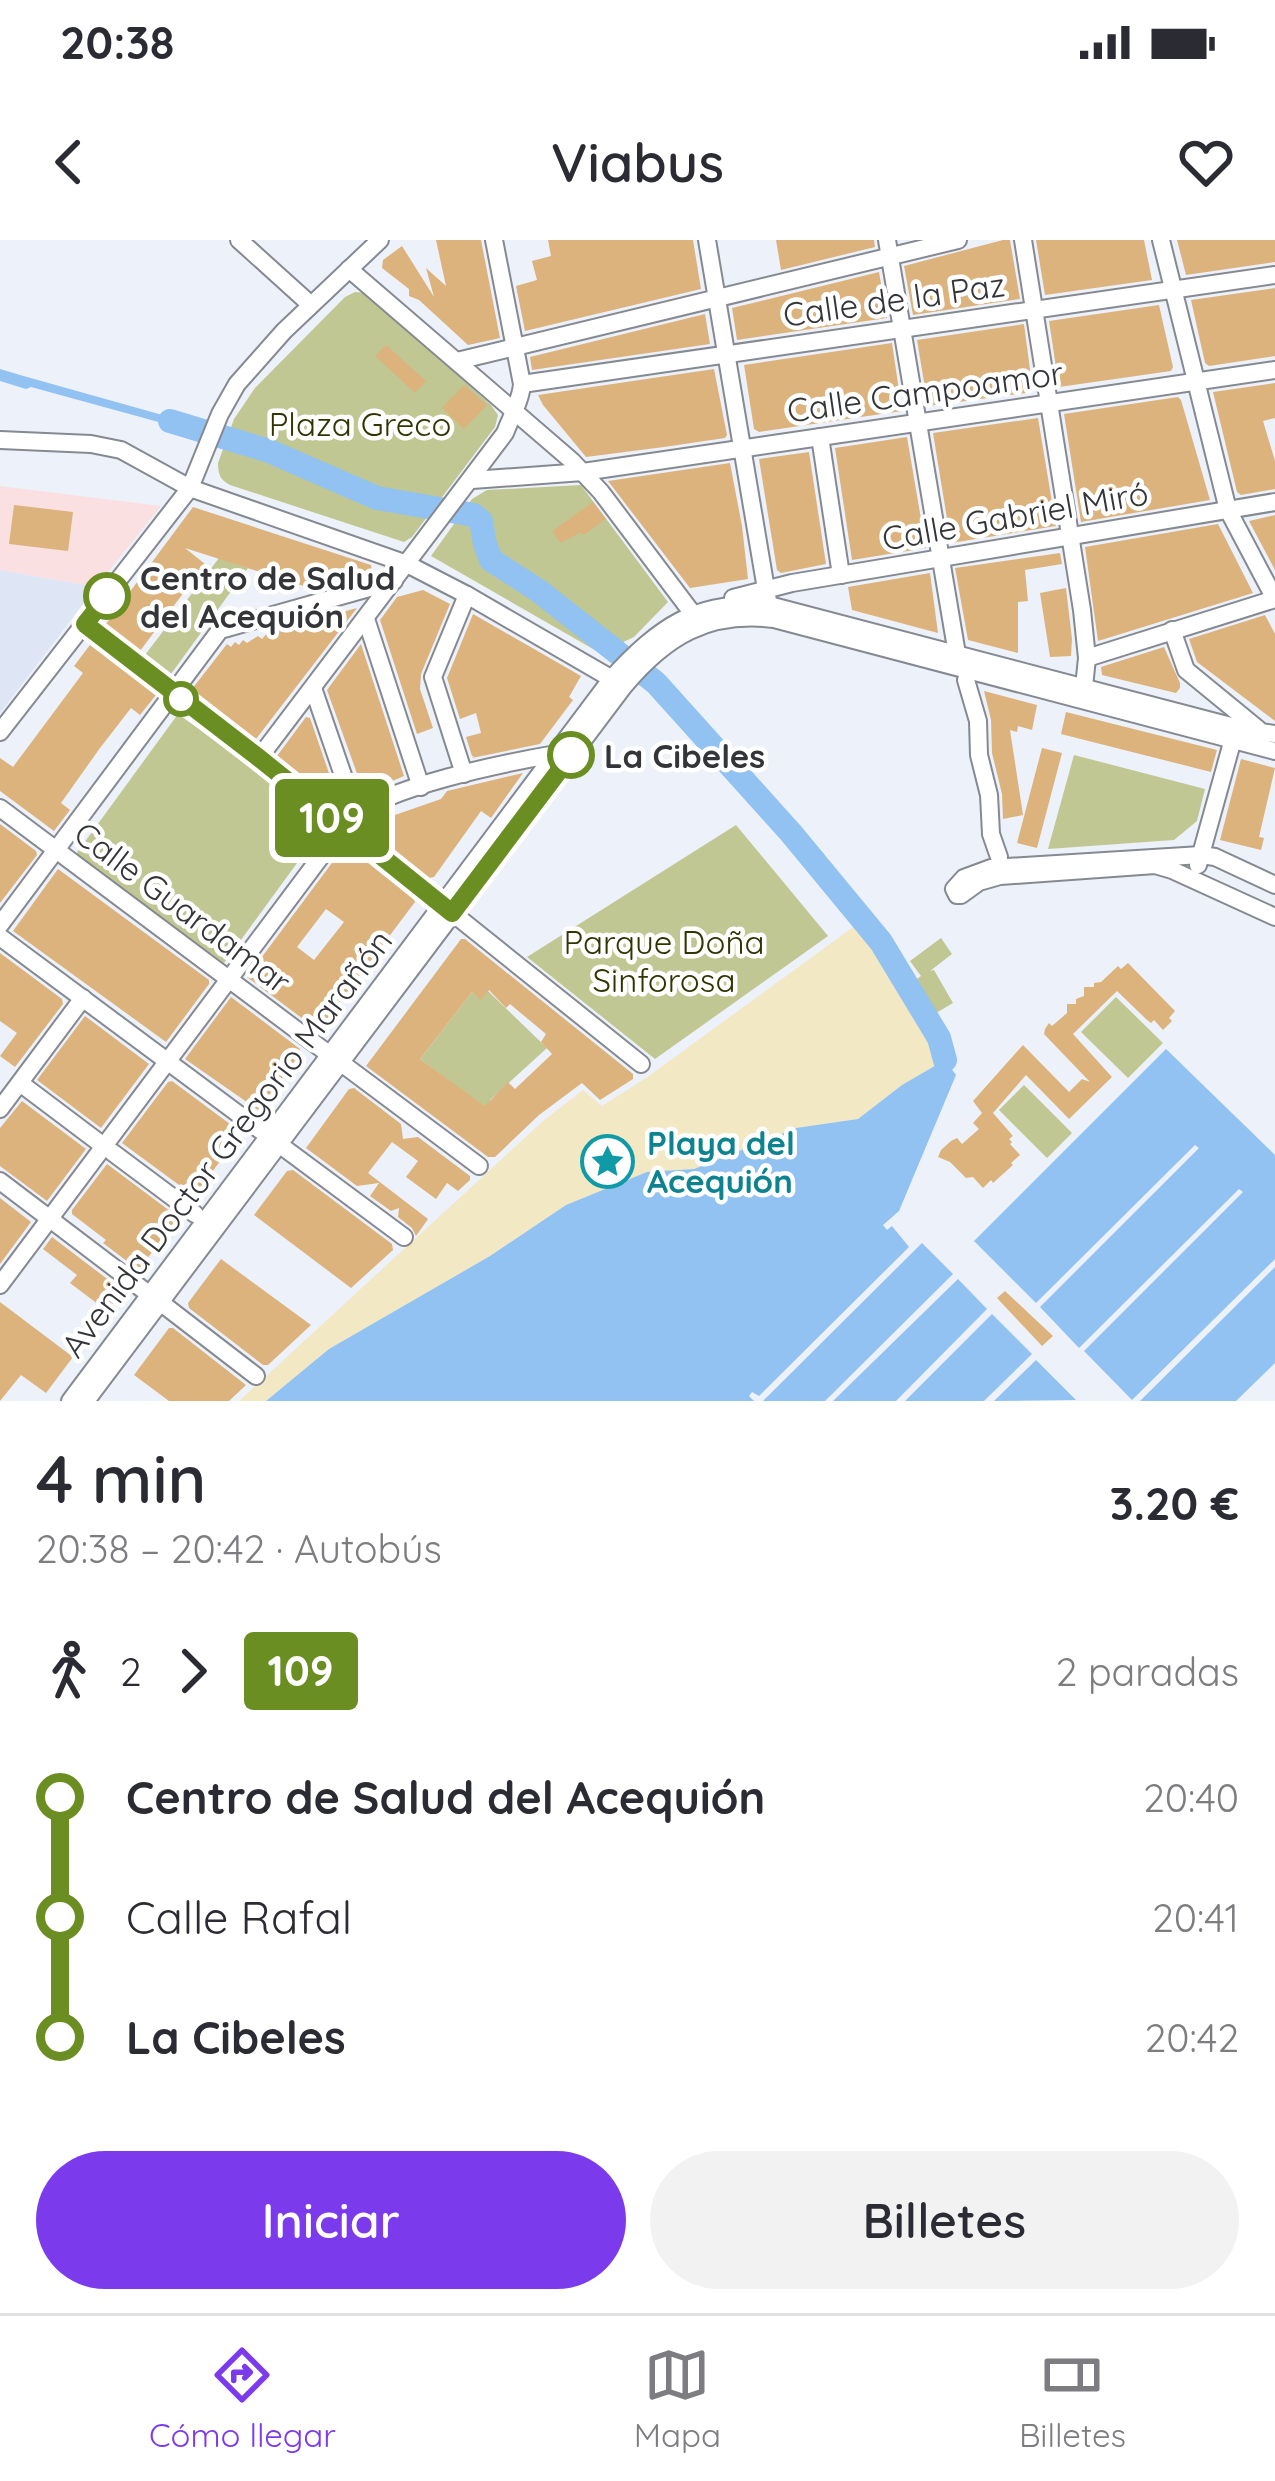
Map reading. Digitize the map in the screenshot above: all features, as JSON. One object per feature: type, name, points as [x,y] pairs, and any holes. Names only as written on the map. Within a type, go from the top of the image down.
[{"type":"street","points":[[239,240],[311,305]]},
{"type":"street","points":[[0,732],[190,488],[237,384],[380,240]]},
{"type":"street","points":[[259,758],[500,443],[522,383],[494,240]]},
{"type":"street","points":[[707,240],[770,605]]},
{"type":"street","points":[[457,362],[717,299],[888,248],[958,240]]},
{"type":"street","points":[[1023,240],[1087,658],[1084,687]]},
{"type":"street","points":[[1087,658],[1275,599],[1228,510],[1161,240]]},
{"type":"street","points":[[888,248],[957,654]]},
{"type":"street","points":[[350,268],[583,472],[692,612]]},
{"type":"street","name":"Calle de la Paz","points":[[522,383],[1275,274]]},
{"type":"street","name":"Calle Campoamor","points":[[470,482],[583,472],[1275,370]]},
{"type":"street","points":[[820,437],[842,575]]},
{"type":"street","points":[[0,440],[108,446],[133,455],[190,488],[407,564],[623,681]]},
{"type":"street","name":"Calle Gabriel Miró","points":[[770,605],[842,575],[1275,502]]},
{"type":"street","points":[[0,925],[220,630],[394,581]]},
{"type":"street","points":[[464,774],[433,676],[467,595]]},
{"type":"street","name":"Avenida Doctor Gregorio Marañón","points":[[658,642],[770,605],[1233,739],[1272,741]]},
{"type":"street","name":"Avenida Doctor Gregorio Marañón","points":[[447,909],[556,754],[669,626],[692,612],[770,605],[1272,741]]},
{"type":"street","points":[[366,619],[421,787]]},
{"type":"street","points":[[85,624],[259,758],[349,820],[447,909],[641,1064]]},
{"type":"street","points":[[1172,631],[1186,670],[1272,741]]},
{"type":"street","points":[[966,680],[976,710],[991,834],[999,857]]},
{"type":"street","name":"Avenida Doctor Gregorio Marañón","points":[[86,1401],[155,1299],[623,681]]},
{"type":"street","points":[[313,688],[349,820]]},
{"type":"street","points":[[1198,881],[1197,868],[1233,739]]},
{"type":"street","points":[[0,1285],[349,820],[369,806],[421,787],[556,754]]},
{"type":"street","name":"Calle Guardamar","points":[[0,808],[479,1166]]},
{"type":"street","points":[[1275,885],[1201,854],[991,868],[964,878],[954,891],[962,896],[979,882],[1000,876],[1144,865],[1163,867],[1275,917]]},
{"type":"street","points":[[0,937],[404,1237]]},
{"type":"street","points":[[0,1109],[82,998]]},
{"type":"street","points":[[20,1083],[97,1141]]},
{"type":"street","points":[[112,1153],[195,1214]]},
{"type":"street","points":[[0,1181],[256,1376]]},
{"type":"street","name":"Avenida Doctor Gregorio Marañón","points":[[70,1401],[155,1299]]},
{"type":"shaded area","points":[[0,486],[161,506],[96,587],[0,570]]},
{"type":"shaded area","points":[[0,570],[96,587],[0,713]]},
{"type":"green space","name":"Plaza Greco","points":[[355,292],[366,293],[498,415],[495,427],[404,542],[230,485],[218,470],[234,419],[255,388]]},
{"type":"green space","points":[[581,485],[668,602],[634,637],[600,653],[431,556],[472,499],[487,490]]},
{"type":"green space","points":[[219,558],[248,568],[171,674],[145,655]]},
{"type":"green space","points":[[178,714],[327,822],[224,963],[76,854]]},
{"type":"green space","points":[[1074,755],[1205,789],[1197,821],[1174,840],[1048,849]]},
{"type":"green space","name":"Parque Doña Sinforosa","points":[[736,825],[828,936],[655,1059],[527,957]]},
{"type":"green space","points":[[941,938],[952,954],[930,971],[934,970],[953,1003],[936,1013],[910,961]]},
{"type":"green space","points":[[488,991],[547,1048],[486,1108],[420,1059],[472,992],[481,999]]},
{"type":"green space","points":[[1116,997],[1163,1043],[1128,1078],[1081,1032]]},
{"type":"green space","points":[[1024,1085],[1072,1133],[1047,1158],[999,1110]]},
{"type":"sand","name":"Playa del Acequión","points":[[856,925],[901,985],[934,1053],[945,1060],[858,1119],[796,1128],[694,1169],[647,1172],[566,1205],[490,1256],[329,1349],[266,1401],[239,1401],[543,1121],[583,1090],[602,1106]]},
{"type":"water","points":[[0,369],[198,425],[195,432],[26,389],[0,381]]},
{"type":"water","points":[[1166,1049],[1275,1155],[1275,1259],[1132,1400],[1084,1351],[1243,1192],[1239,1189],[1079,1348],[1040,1307],[1199,1148],[1195,1145],[1036,1303],[974,1241]]},
{"type":"water","points":[[945,1060],[956,1075],[899,1211],[883,1225],[887,1230],[892,1226],[909,1247],[759,1396],[752,1392],[749,1396],[754,1401],[266,1401],[329,1349],[490,1256],[566,1205],[647,1172],[694,1169],[796,1128],[858,1119]]},
{"type":"water","points":[[922,1243],[953,1274],[825,1401],[763,1401]]},
{"type":"water","points":[[1275,1267],[1275,1363],[1236,1401],[1140,1401]]},
{"type":"water","points":[[958,1279],[987,1309],[896,1401],[833,1401]]},
{"type":"water","points":[[992,1314],[1032,1354],[984,1401],[905,1401]]},
{"type":"water","points":[[1036,1360],[1076,1400],[994,1401]]},
{"type":"building","points":[[436,240],[481,240],[500,338],[468,345],[382,268],[383,260],[402,246],[434,297],[426,268],[446,286]]},
{"type":"building","points":[[548,240],[693,240],[701,289],[525,331],[516,286],[537,280],[532,261],[551,256]]},
{"type":"building","points":[[776,240],[874,240],[875,247],[781,270]]},
{"type":"building","points":[[1010,240],[1020,299],[913,315],[904,266]]},
{"type":"building","points":[[1036,240],[1144,240],[1152,280],[1045,295]]},
{"type":"building","points":[[1177,240],[1275,240],[1275,262],[1186,275]]},
{"type":"building","points":[[879,272],[887,318],[737,340],[732,308]]},
{"type":"building","points":[[1275,288],[1275,356],[1205,363],[1191,300]]},
{"type":"building","points":[[1159,305],[1171,371],[1059,387],[1049,321]]},
{"type":"building","points":[[705,314],[710,344],[532,370],[530,357]]},
{"type":"building","points":[[1024,324],[1033,392],[928,406],[917,340]]},
{"type":"building","points":[[892,343],[902,411],[754,429],[744,365]]},
{"type":"building","points":[[386,345],[426,381],[415,393],[375,356]]},
{"type":"building","points":[[714,369],[725,438],[586,457],[538,395]]},
{"type":"building","points":[[1275,383],[1275,418],[1263,421],[1275,461],[1275,489],[1241,495],[1213,392]]},
{"type":"building","points":[[464,385],[487,405],[464,429],[442,408]]},
{"type":"building","points":[[1178,397],[1210,500],[1081,522],[1064,414]]},
{"type":"building","points":[[1038,418],[1056,526],[951,543],[933,433]]},
{"type":"building","points":[[907,437],[926,548],[852,560],[835,448]]},
{"type":"building","points":[[809,452],[826,564],[781,573],[759,459]]},
{"type":"building","points":[[730,463],[748,579],[690,588],[608,481]]},
{"type":"building","points":[[593,502],[606,519],[561,543],[552,531]]},
{"type":"building","points":[[14,505],[73,512],[68,551],[9,544]]},
{"type":"building","points":[[193,507],[371,565],[372,572],[313,589],[185,548],[205,564],[140,651],[106,624]]},
{"type":"building","points":[[1275,515],[1275,570],[1249,521]]},
{"type":"building","points":[[1218,524],[1253,593],[1098,641],[1085,547]]},
{"type":"building","points":[[1060,553],[1062,564],[1025,570],[1028,601],[1018,602],[1018,653],[968,640],[955,568]]},
{"type":"building","points":[[930,573],[938,633],[852,610],[848,587]]},
{"type":"building","points":[[1066,588],[1071,656],[1050,657],[1040,593]]},
{"type":"building","points":[[423,590],[450,604],[421,674],[420,689],[433,728],[417,734],[380,620],[397,597]]},
{"type":"building","points":[[357,608],[256,739],[192,689],[227,644],[262,639],[269,631],[320,618],[324,621]]},
{"type":"building","points":[[473,614],[581,676],[569,697],[573,700],[540,744],[472,758],[466,737],[481,733],[476,713],[460,719],[447,678]]},
{"type":"building","points":[[1265,615],[1275,634],[1275,721],[1197,662],[1189,639]]},
{"type":"building","points":[[361,644],[404,776],[364,793],[327,690]]},
{"type":"building","points":[[90,645],[156,695],[140,715],[131,708],[100,748],[61,803],[70,810],[54,831],[0,791],[0,758],[13,767],[83,673],[74,666]]},
{"type":"building","points":[[1164,647],[1180,683],[1176,693],[1102,675],[1101,667]]},
{"type":"building","points":[[984,691],[1037,705],[1032,730],[1018,726],[1017,732],[1010,730],[1023,815],[1003,819]]},
{"type":"building","points":[[1066,712],[1217,750],[1211,772],[1061,734]]},
{"type":"building","points":[[306,717],[310,718],[339,802],[277,756]]},
{"type":"building","points":[[1042,748],[1062,753],[1037,848],[1017,843]]},
{"type":"building","points":[[1241,759],[1275,768],[1259,837],[1264,838],[1261,850],[1220,840]]},
{"type":"building","points":[[523,773],[491,818],[481,811],[434,877],[429,878],[368,829],[369,824],[441,799],[447,791]]},
{"type":"building","points":[[0,824],[37,855],[0,903]]},
{"type":"building","points":[[346,844],[414,899],[320,1028],[247,977]],"holes":[[[326,909],[344,922],[314,960],[297,947]]]},
{"type":"building","points":[[58,869],[209,980],[166,1042],[13,931]]},
{"type":"building","points":[[465,939],[633,1074],[633,1079],[600,1100],[582,1083],[495,1157],[488,1157],[366,1066]],"holes":[[[489,990],[506,1008],[510,1004],[546,1034],[541,1042],[552,1054],[515,1089],[508,1082],[485,1106],[420,1059],[472,992],[481,1000]]]},
{"type":"building","points":[[0,953],[63,1004],[15,1067],[0,1056],[17,1033],[0,1021]]},
{"type":"building","points":[[1128,963],[1175,1011],[1169,1018],[1172,1021],[1163,1030],[1117,991],[1073,1034],[1112,1077],[1069,1119],[1026,1075],[993,1113],[1013,1136],[1010,1144],[1020,1155],[1013,1165],[983,1188],[938,1157],[951,1141],[957,1138],[962,1144],[979,1129],[973,1123],[982,1113],[973,1101],[1023,1045],[1069,1092],[1082,1079],[1090,1082],[1044,1034],[1045,1029],[1067,1013],[1067,1004],[1076,1004],[1084,996],[1084,987],[1094,987]]},
{"type":"building","points":[[231,997],[301,1053],[258,1110],[185,1059]]},
{"type":"building","points":[[85,1016],[149,1064],[101,1128],[37,1080]]},
{"type":"building","points":[[172,1081],[238,1130],[239,1136],[194,1196],[122,1143]]},
{"type":"building","points":[[354,1088],[401,1124],[403,1139],[418,1137],[470,1176],[458,1191],[447,1183],[436,1199],[406,1177],[418,1161],[392,1142],[368,1173],[428,1219],[416,1236],[398,1217],[399,1208],[391,1211],[370,1196],[379,1183],[357,1186],[306,1148]]},
{"type":"building","points":[[22,1101],[86,1149],[47,1201],[0,1166],[0,1128]]},
{"type":"building","points":[[107,1164],[178,1217],[141,1267],[103,1243],[106,1240],[72,1214]]},
{"type":"building","points":[[293,1170],[392,1244],[393,1250],[351,1288],[254,1215],[287,1171]]},
{"type":"building","points":[[0,1198],[31,1222],[0,1264]]},
{"type":"building","points":[[52,1237],[123,1291],[107,1311],[70,1283],[77,1275],[43,1249]]},
{"type":"building","points":[[221,1259],[311,1325],[268,1365],[189,1308]]},
{"type":"building","points":[[1005,1291],[1053,1336],[1042,1346],[997,1298]]},
{"type":"building","points":[[0,1302],[73,1357],[46,1393],[21,1375],[0,1401]]},
{"type":"building","points":[[169,1328],[246,1385],[229,1401],[169,1401],[134,1375]]},
{"type":"waterway","points":[[170,421],[269,451],[377,498],[474,515],[481,521],[491,560],[539,591],[656,683],[791,833],[881,942],[939,1038],[945,1060]]},
{"type":"bus line","name":"109","points":[[107,596],[85,624],[452,913],[571,755]]},
{"type":"place","name":"Centro de Salud del Acequión","points":[[107,596]]},
{"type":"place","name":"La Cibeles","points":[[571,755]]},
{"type":"place","name":"Playa del Acequión","points":[[608,1161]]}]
